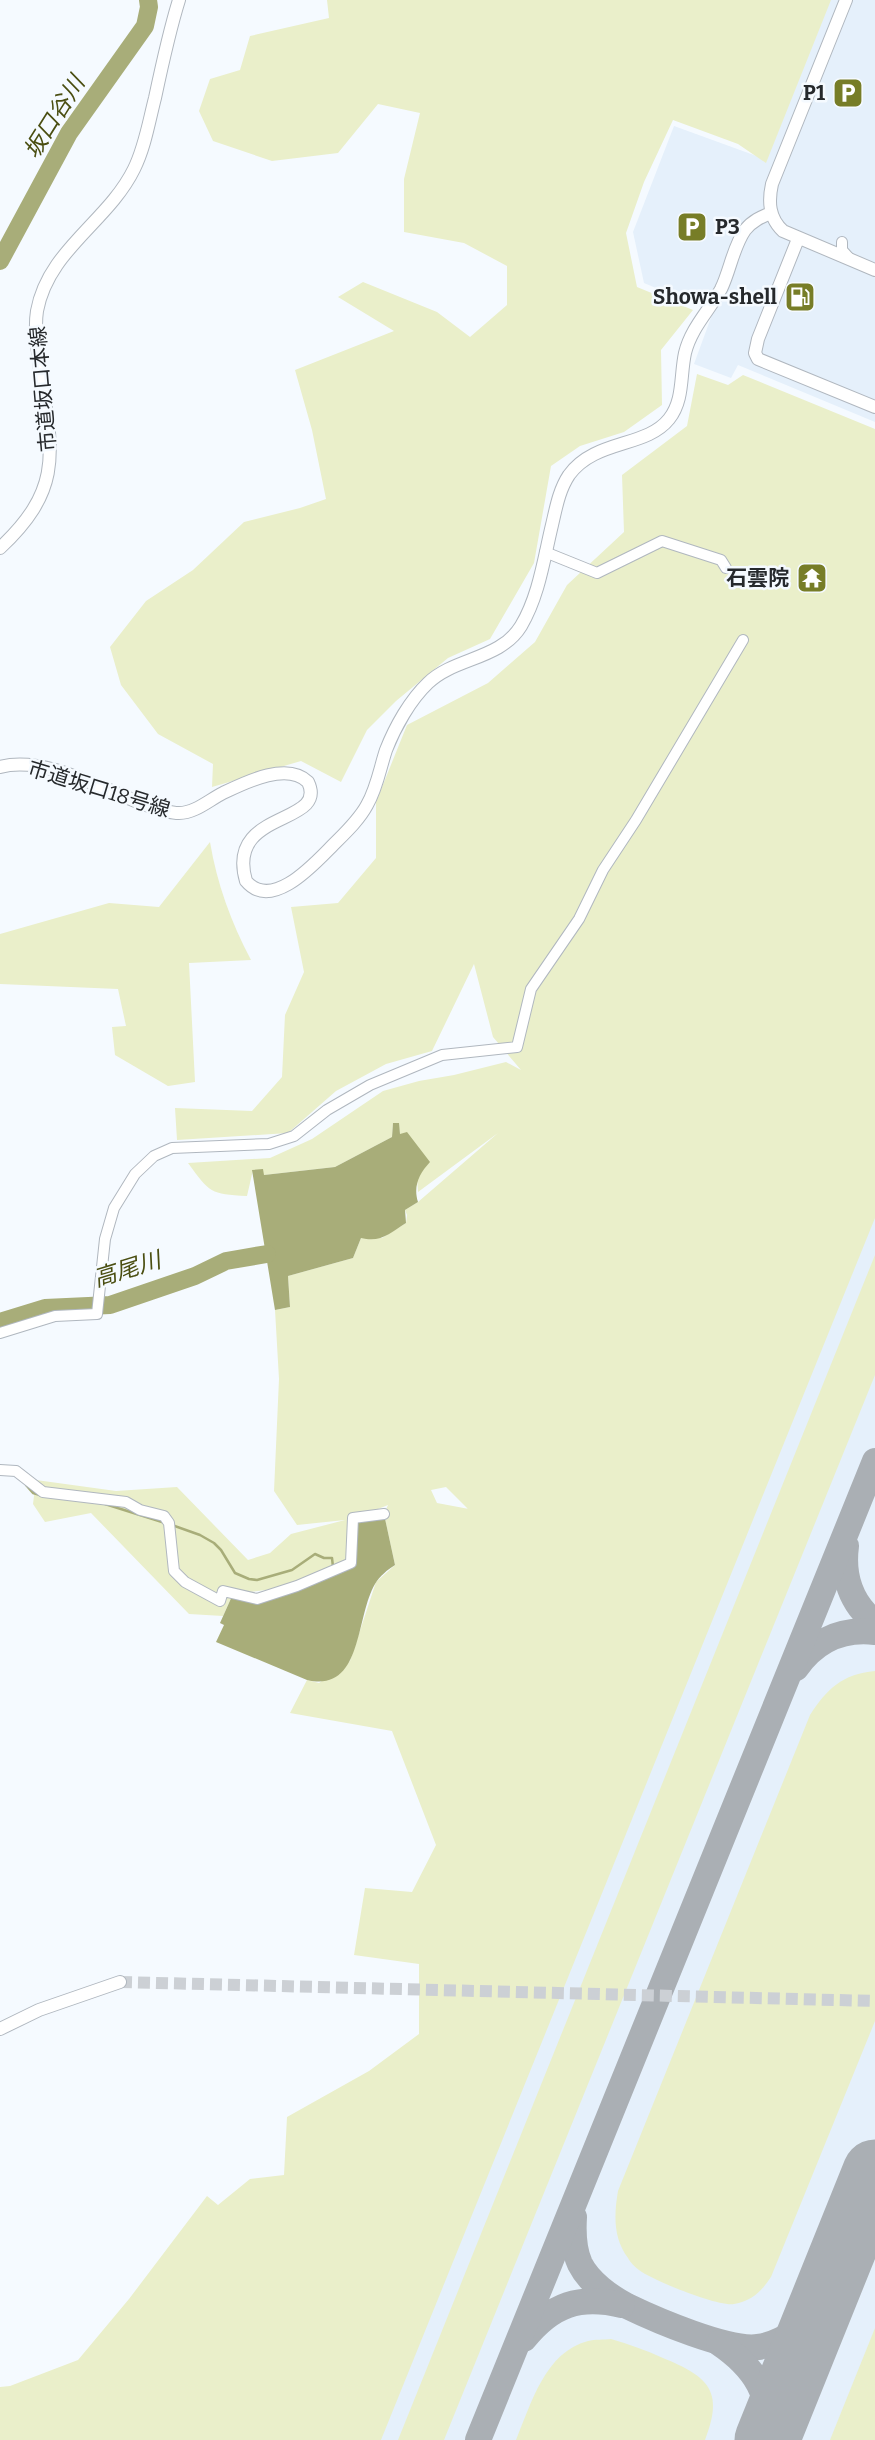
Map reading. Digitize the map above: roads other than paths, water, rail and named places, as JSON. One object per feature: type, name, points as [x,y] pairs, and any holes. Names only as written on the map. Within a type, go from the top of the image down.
[{"type":"street","name":"市道坂口本線","points":[[0,548],[36,508],[47,482],[51,445],[37,342],[36,314],[43,286],[58,260],[113,200],[134,169],[146,135],[179,0]]},
{"type":"street","points":[[846,0],[769,195],[771,213],[778,226],[798,239],[875,272]]},
{"type":"street","name":"市道坂口18号線","points":[[0,767],[13,764],[34,765],[150,806],[180,813],[200,807],[221,794],[256,780],[288,773],[303,777],[310,787],[309,802],[295,813],[262,827],[245,850],[244,873],[251,886],[266,890],[279,889],[307,871],[360,817],[373,792],[387,748],[397,727],[427,684],[447,669],[494,650],[519,629],[530,606],[562,488],[578,465],[602,450],[659,428],[669,419],[681,391],[690,336],[721,288],[745,230],[755,220],[771,213]]},
{"type":"street","points":[[798,239],[758,339],[755,353],[758,359],[875,407]]},
{"type":"street","points":[[842,242],[844,254],[857,263]]},
{"type":"street","points":[[545,552],[597,573],[662,541],[721,560],[726,568]]},
{"type":"street","points":[[0,1333],[55,1316],[97,1314],[105,1239],[114,1208],[135,1174],[154,1156],[172,1148],[269,1144],[294,1136],[327,1110],[370,1085],[442,1055],[517,1047],[531,989],[579,919],[603,870],[743,640]]},
{"type":"street","points":[[0,1470],[16,1471],[43,1492],[126,1502],[140,1510],[164,1516],[169,1523],[174,1571],[185,1582],[220,1601],[223,1591],[257,1599],[297,1586],[351,1563],[353,1518],[384,1514]]},
{"type":"street","points":[[0,2029],[39,2010],[120,1982]]},
{"type":"waterway","name":"坂口谷川","points":[[0,261],[69,133],[145,26],[148,0]]},
{"type":"waterway","name":"高尾川","points":[[0,1322],[45,1308],[110,1305],[195,1276],[226,1261],[267,1254]]},
{"type":"waterway","points":[[26,1485],[33,1493],[40,1495]]},
{"type":"waterway","points":[[105,1504],[162,1522]]},
{"type":"waterway","points":[[172,1525],[214,1543],[235,1573],[249,1579],[257,1580],[292,1570],[315,1554],[332,1558],[333,1567]]},
{"type":"tunnel","points":[[120,1982],[875,2001]]},
{"type":"place","name":"P1","points":[[848,93]]},
{"type":"place","name":"P3","points":[[692,227]]},
{"type":"place","name":"Showa-shell","points":[[800,297]]},
{"type":"place","name":"石雲院","points":[[812,578]]}]
